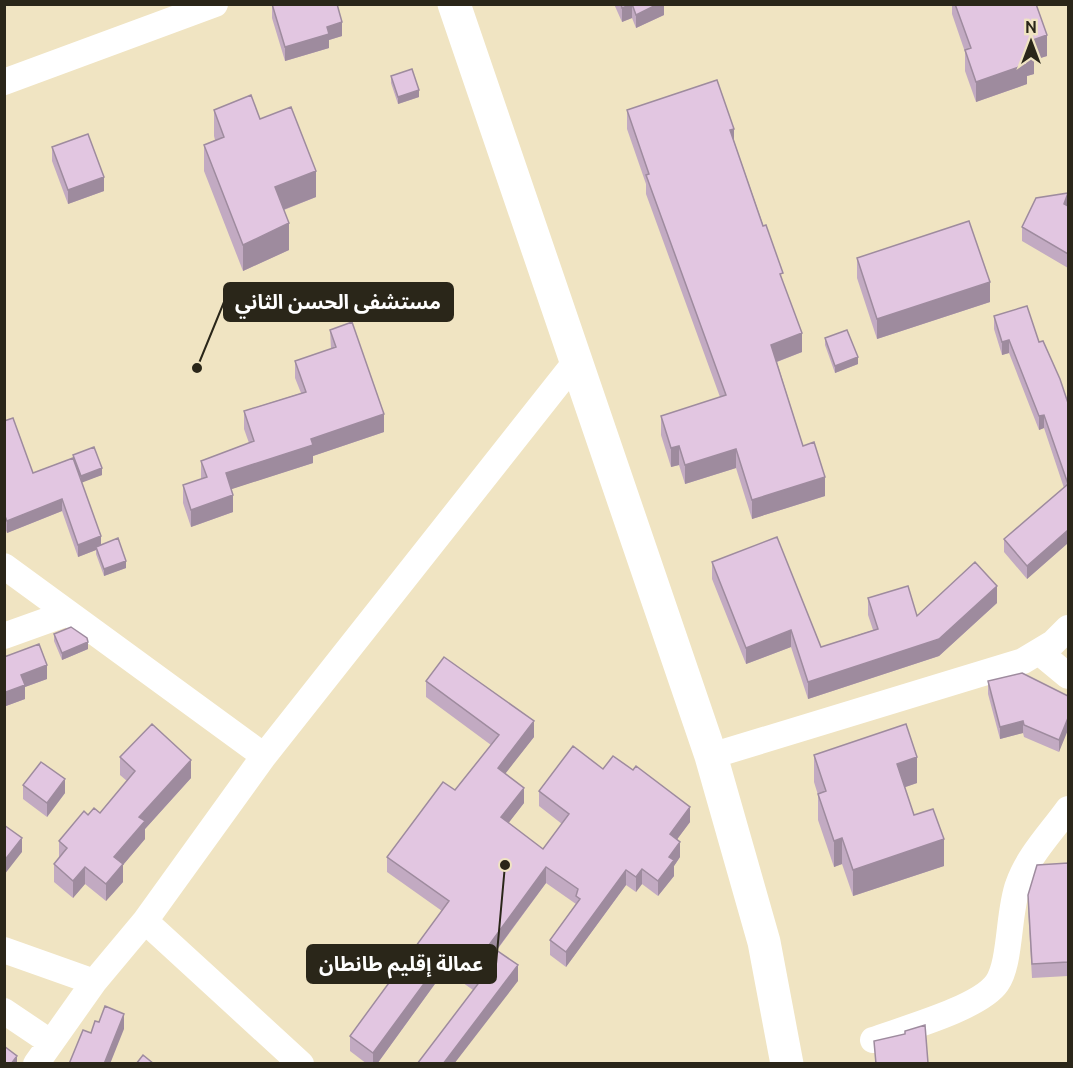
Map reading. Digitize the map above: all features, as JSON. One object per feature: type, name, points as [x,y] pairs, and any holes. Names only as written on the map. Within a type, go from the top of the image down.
[{"type":"main road","points":[[454,4],[711,756],[764,942],[788,1064]]},
{"type":"street","points":[[4,82],[215,4]]},
{"type":"street","points":[[36,1064],[94,982],[145,921],[264,756],[577,360]]},
{"type":"street","points":[[4,566],[264,756]]},
{"type":"street","points":[[4,636],[69,613]]},
{"type":"street","points":[[711,756],[1006,667],[1039,652],[1068,628]]},
{"type":"street","points":[[1039,652],[1068,676]]},
{"type":"street","points":[[873,1040],[955,1010],[984,995],[997,983],[1004,967],[1009,917],[1018,885],[1029,861],[1068,809]]},
{"type":"street","points":[[145,921],[301,1064]]},
{"type":"street","points":[[4,950],[94,982]]},
{"type":"street","points":[[4,1011],[50,1042]]},
{"type":"building","points":[[272,4],[337,4],[342,22],[327,27],[329,34],[285,47]]},
{"type":"building","points":[[632,4],[658,4],[636,15]]},
{"type":"building","points":[[955,4],[1036,4],[1047,35],[1030,41],[1034,53],[1024,57],[1027,64],[976,82],[965,50],[971,48]]},
{"type":"building","points":[[412,69],[419,90],[398,97],[391,76]]},
{"type":"building","points":[[717,80],[734,129],[730,130],[763,226],[766,225],[783,273],[780,274],[802,333],[771,345],[803,446],[814,442],[825,477],[752,500],[736,449],[685,465],[679,446],[671,448],[661,416],[726,395],[646,175],[649,174],[627,110]]},
{"type":"building","points":[[251,95],[260,119],[291,107],[316,171],[275,187],[289,223],[243,245],[204,145],[224,137],[214,110]]},
{"type":"building","points":[[88,134],[104,177],[68,190],[52,147]]},
{"type":"building","points":[[1068,193],[1064,204],[1068,206],[1068,254],[1022,227],[1036,198]]},
{"type":"building","points":[[969,221],[990,282],[877,319],[857,258]]},
{"type":"building","points":[[1027,306],[1039,342],[1043,341],[1068,403],[1068,484],[1044,415],[1039,416],[1009,340],[1002,342],[994,316]]},
{"type":"building","points":[[352,322],[384,414],[311,439],[313,445],[226,473],[233,495],[191,510],[183,485],[207,477],[201,461],[254,441],[244,411],[306,392],[295,361],[336,347],[330,330]]},
{"type":"building","points":[[847,330],[858,357],[835,366],[825,338]]},
{"type":"building","points":[[13,418],[33,473],[73,458],[101,536],[78,545],[62,499],[7,521],[4,514],[4,421]]},
{"type":"building","points":[[94,447],[102,468],[81,476],[73,455]]},
{"type":"building","points":[[1068,484],[1068,530],[1027,566],[1004,539]]},
{"type":"building","points":[[777,537],[821,647],[878,629],[868,598],[908,586],[917,616],[975,562],[997,586],[939,639],[808,682],[791,630],[746,648],[712,562]]},
{"type":"building","points":[[118,538],[126,561],[104,569],[96,547]]},
{"type":"building","points":[[71,627],[87,638],[88,642],[62,653],[54,634]]},
{"type":"building","points":[[39,644],[47,665],[21,675],[25,685],[6,692],[4,690],[4,657]]},
{"type":"building","points":[[444,657],[534,721],[498,768],[524,788],[501,817],[543,849],[569,814],[539,791],[573,746],[603,769],[613,756],[633,770],[636,766],[690,807],[670,834],[680,842],[669,857],[674,860],[658,881],[642,869],[636,877],[626,870],[566,952],[550,940],[580,899],[576,896],[578,889],[546,867],[489,945],[518,965],[443,1064],[417,1064],[481,980],[445,955],[373,1053],[350,1036],[449,901],[387,857],[443,782],[455,790],[499,735],[426,681]]},
{"type":"building","points":[[1022,673],[1068,696],[1068,718],[1059,740],[1024,725],[1023,721],[1000,727],[988,681]]},
{"type":"building","points":[[152,724],[191,760],[139,817],[145,821],[114,857],[123,864],[106,884],[85,867],[73,881],[54,864],[67,848],[59,841],[84,811],[88,815],[94,808],[100,813],[135,771],[120,757]]},
{"type":"building","points":[[906,724],[917,757],[897,764],[914,815],[933,809],[944,839],[853,870],[842,838],[834,841],[818,794],[826,791],[814,755]]},
{"type":"building","points":[[41,762],[65,779],[47,803],[23,785]]},
{"type":"building","points":[[4,825],[22,838],[4,861]]},
{"type":"building","points":[[1068,863],[1068,962],[1032,964],[1028,895],[1037,865]]},
{"type":"building","points":[[105,1006],[124,1014],[104,1064],[69,1064],[83,1030],[91,1033],[95,1021],[99,1022]]},
{"type":"building","points":[[925,1025],[928,1063],[876,1064],[874,1041],[905,1034],[905,1031]]},
{"type":"building","points":[[4,1046],[17,1056],[11,1064],[4,1064]]},
{"type":"building","points":[[143,1055],[154,1064],[136,1064]]},
{"type":"place","name":"مستشفى الحسن الثاني","points":[[197,368]]},
{"type":"place","name":"عمالة إقليم طانطان","points":[[505,865]]}]
